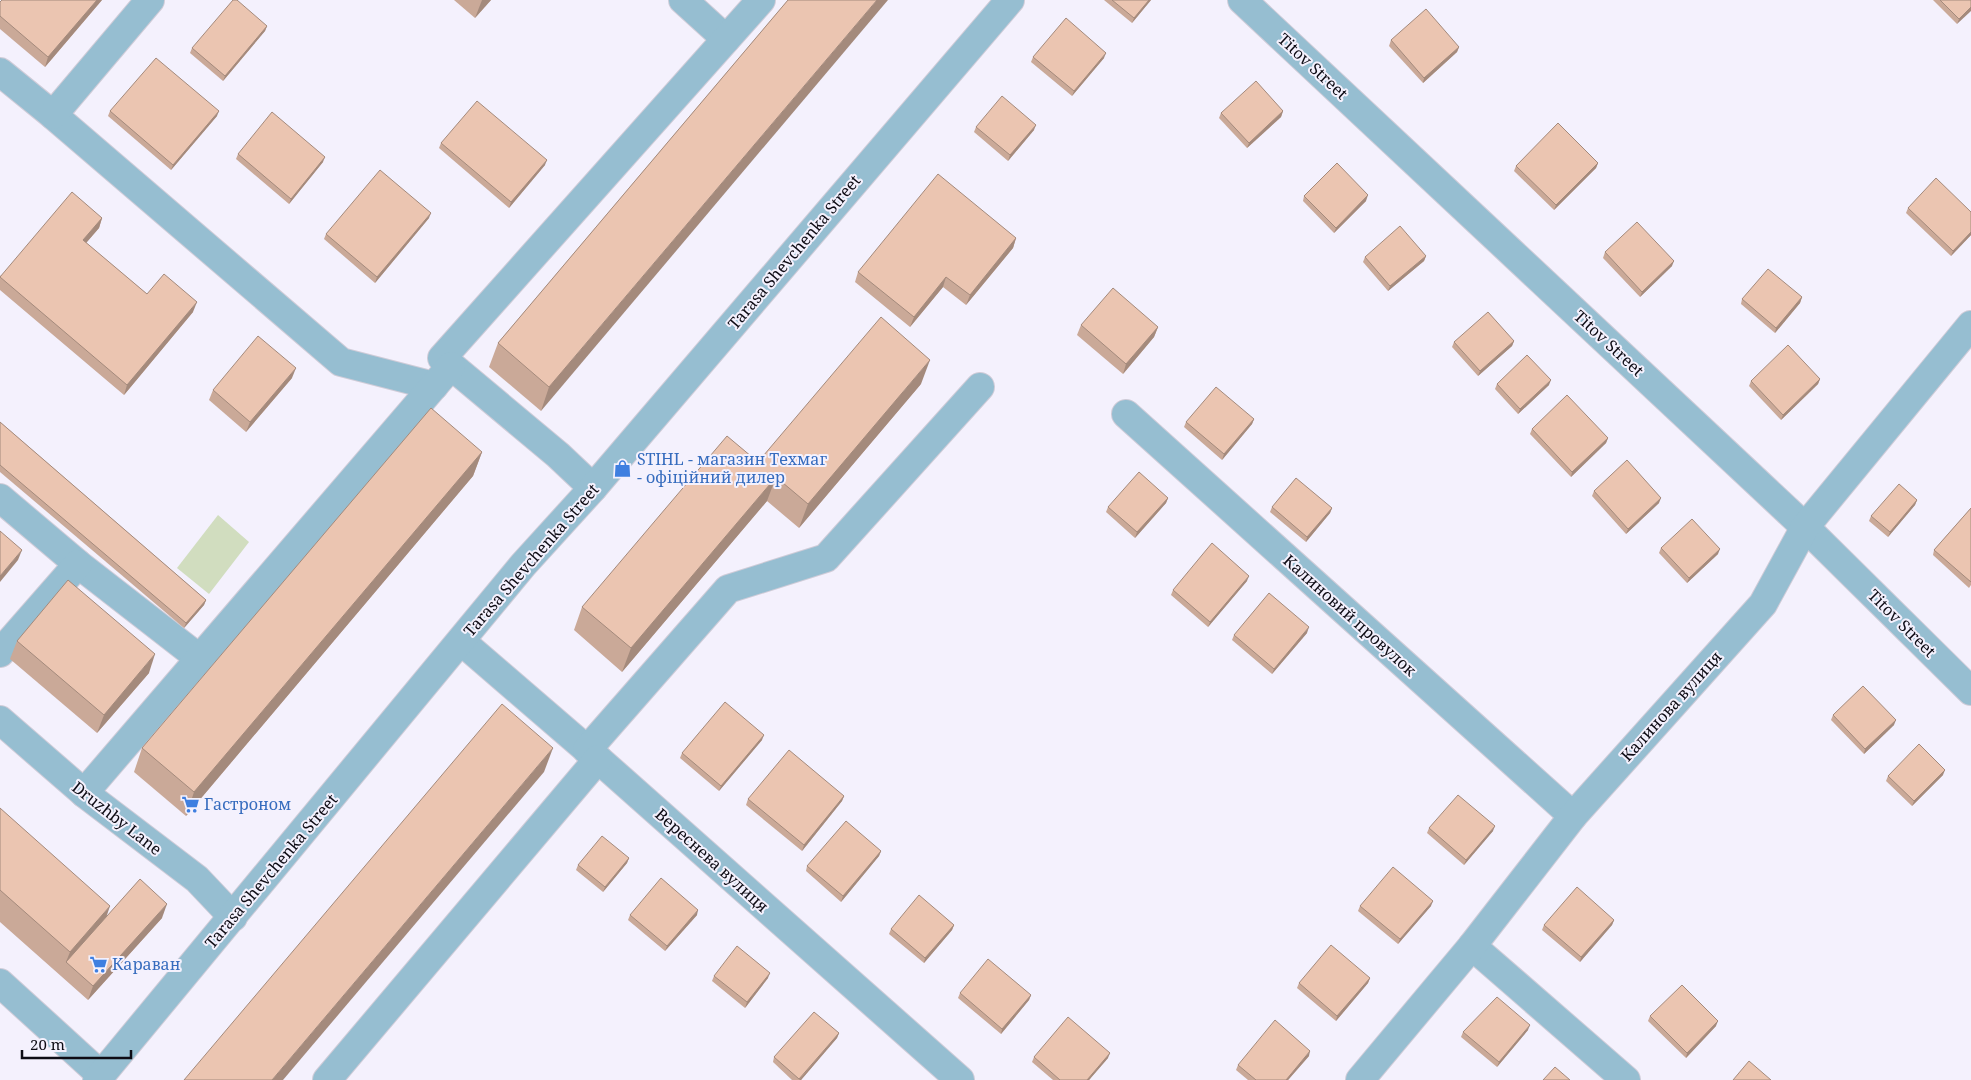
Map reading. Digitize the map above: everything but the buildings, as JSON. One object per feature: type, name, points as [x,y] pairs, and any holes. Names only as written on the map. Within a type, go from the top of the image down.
[{"type":"street","points":[[53,115],[150,0]]},
{"type":"street","points":[[683,0],[726,39]]},
{"type":"street","points":[[84,793],[443,376],[442,358],[761,0]]},
{"type":"street","name":"Tarasa Shevchenka Street","points":[[100,1078],[524,565],[593,488],[1010,0]]},
{"type":"street","name":"Titov Street","points":[[1242,0],[1805,528],[1971,691]]},
{"type":"street","points":[[0,72],[53,115],[341,362],[443,376],[558,455],[593,488]]},
{"type":"street","name":"Калинова вулиця","points":[[1360,1080],[1472,946],[1573,816],[1763,604],[1805,528],[1971,324]]},
{"type":"street","points":[[327,1080],[728,589],[826,558],[980,387]]},
{"type":"street","name":"Калиновий провулок","points":[[1126,414],[1573,816]]},
{"type":"street","points":[[0,498],[78,564],[199,658]]},
{"type":"street","points":[[0,653],[78,564]]},
{"type":"street","name":"Вереснева вулиця","points":[[461,641],[593,754],[960,1080]]},
{"type":"street","name":"Druzhby Lane","points":[[0,720],[84,793],[197,880],[233,917]]},
{"type":"street","points":[[1472,946],[1626,1080]]},
{"type":"street","points":[[0,983],[100,1078]]},
{"type":"green space","points":[[218,515],[249,542],[209,594],[177,568]]},
{"type":"place","name":"STIHL - магазин Техмаг - офіційний дилер","points":[[623,468]]},
{"type":"place","name":"Гастроном","points":[[190,804]]},
{"type":"place","name":"Караван","points":[[98,964]]}]
